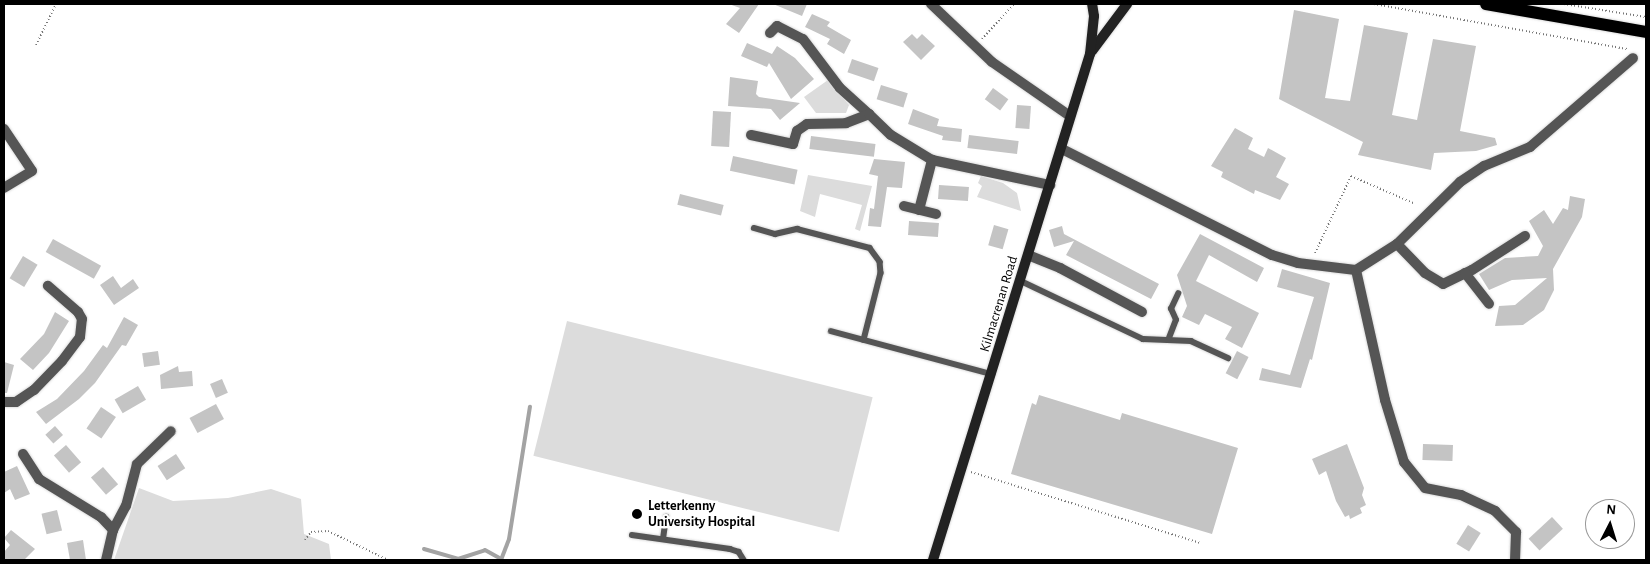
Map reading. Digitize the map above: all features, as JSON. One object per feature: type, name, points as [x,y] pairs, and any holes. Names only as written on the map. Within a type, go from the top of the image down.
[{"type":"main road","name":"Kilmacrenan Road","points":[[933,560],[1090,54],[1094,16],[1092,4]]},
{"type":"main road","name":"Kilmacrenan Road","points":[[1090,54],[1127,4]]},
{"type":"main road","points":[[1486,4],[1646,32]]},
{"type":"street","points":[[931,4],[1025,88],[1070,116]]},
{"type":"street","points":[[770,33],[777,26],[803,39],[840,88],[891,135],[932,160],[1050,185]]},
{"type":"street","points":[[1062,149],[1159,195],[1252,246],[1310,264],[1356,270],[1397,244],[1460,182],[1484,166],[1530,148],[1634,54]]},
{"type":"street","points":[[751,135],[793,144],[797,131],[807,124],[846,123],[869,114]]},
{"type":"street","points":[[4,129],[32,172],[4,188]]},
{"type":"street","points":[[919,210],[932,160]]},
{"type":"street","points":[[904,206],[936,214]]},
{"type":"street","points":[[1397,244],[1425,273],[1442,284],[1465,273],[1525,236]]},
{"type":"street","points":[[1028,256],[1060,268],[1142,312]]},
{"type":"street","points":[[1356,270],[1386,400],[1404,462],[1425,488],[1462,495],[1496,511],[1516,532],[1515,560]]},
{"type":"street","points":[[1465,273],[1489,304]]},
{"type":"street","points":[[4,402],[16,402],[34,390],[80,337],[82,319],[78,312],[48,286]]},
{"type":"street","points":[[106,560],[113,530],[126,506],[137,464],[171,431]]},
{"type":"street","points":[[23,454],[40,479],[101,517],[113,530]]},
{"type":"lane","points":[[754,228],[775,234],[797,229],[870,248],[880,262],[881,273],[864,340]]},
{"type":"lane","points":[[1021,281],[1143,339],[1169,338],[1191,341],[1228,358]]},
{"type":"lane","points":[[1169,338],[1176,320],[1170,309],[1178,294]]},
{"type":"lane","points":[[830,331],[992,374]]},
{"type":"lane","points":[[664,539],[666,517]]},
{"type":"lane","points":[[632,535],[730,549],[739,552],[744,560]]},
{"type":"path","points":[[36,45],[56,4]]},
{"type":"path","points":[[976,46],[1014,4]]},
{"type":"path","points":[[1374,4],[1634,54]]},
{"type":"path","points":[[1564,4],[1646,17]]},
{"type":"path","points":[[1310,264],[1351,176],[1413,203]]},
{"type":"path","points":[[962,469],[1200,542]]},
{"type":"path","points":[[305,540],[311,532],[328,531],[388,560]]},
{"type":"shaded area","points":[[828,80],[849,105],[846,113],[816,113],[804,97]]},
{"type":"shaded area","points":[[808,175],[872,186],[860,231],[855,229],[862,205],[820,194],[815,217],[800,211]]},
{"type":"shaded area","points":[[981,176],[1003,183],[1017,193],[1021,211],[977,197],[982,186],[978,183]]},
{"type":"shaded area","points":[[567,321],[873,397],[839,532],[533,456]]},
{"type":"shaded area","points":[[139,488],[173,501],[228,498],[271,489],[301,499],[304,534],[329,544],[331,560],[114,560]]},
{"type":"building","points":[[729,4],[759,4],[739,33],[726,24],[740,8]]},
{"type":"building","points":[[773,4],[807,4],[802,16]]},
{"type":"building","points":[[1294,10],[1339,19],[1325,98],[1350,101],[1364,25],[1408,33],[1392,115],[1417,120],[1433,39],[1476,46],[1460,131],[1495,138],[1497,145],[1476,151],[1434,153],[1431,170],[1358,155],[1363,142],[1279,99]]},
{"type":"building","points":[[812,14],[830,22],[827,26],[851,40],[844,54],[827,44],[830,39],[805,27]]},
{"type":"building","points":[[912,34],[917,39],[922,34],[935,46],[921,60],[903,42]]},
{"type":"building","points":[[747,43],[772,54],[777,46],[795,58],[814,79],[791,99],[769,63],[767,67],[741,56]]},
{"type":"building","points":[[852,59],[878,68],[874,81],[847,72]]},
{"type":"building","points":[[730,77],[758,81],[756,94],[759,97],[800,103],[780,120],[771,109],[728,106]]},
{"type":"building","points":[[881,85],[908,93],[903,108],[877,99]]},
{"type":"building","points":[[993,88],[1008,99],[1000,110],[985,99]]},
{"type":"building","points":[[1017,105],[1031,106],[1029,129],[1015,128]]},
{"type":"building","points":[[913,109],[939,119],[937,126],[962,129],[961,142],[942,140],[943,136],[908,124]]},
{"type":"building","points":[[713,111],[731,112],[729,147],[711,146]]},
{"type":"building","points":[[1235,128],[1253,138],[1248,149],[1264,157],[1268,148],[1286,158],[1276,177],[1289,184],[1280,200],[1255,190],[1254,194],[1221,177],[1223,172],[1211,166]]},
{"type":"building","points":[[969,135],[1019,141],[1017,154],[967,148]]},
{"type":"building","points":[[811,136],[876,144],[874,157],[809,149]]},
{"type":"building","points":[[733,156],[798,170],[794,184],[730,171]]},
{"type":"building","points":[[874,159],[905,162],[902,188],[887,187],[881,227],[868,226],[870,208],[874,209],[878,176],[869,174]]},
{"type":"building","points":[[939,185],[969,187],[968,201],[938,199]]},
{"type":"building","points":[[680,194],[724,205],[721,216],[677,205]]},
{"type":"building","points":[[1570,196],[1585,199],[1582,217],[1553,269],[1554,290],[1544,310],[1523,325],[1495,326],[1499,306],[1515,305],[1547,278],[1512,280],[1489,290],[1479,274],[1505,258],[1538,256],[1543,246],[1529,221],[1544,210],[1553,224],[1563,208],[1568,210]]},
{"type":"building","points":[[909,221],[939,223],[938,237],[908,235]]},
{"type":"building","points":[[994,225],[1008,229],[1003,249],[988,245]]},
{"type":"building","points":[[1062,226],[1064,234],[1159,284],[1151,299],[1066,255],[1074,241],[1054,247],[1049,230]]},
{"type":"building","points":[[1200,234],[1264,268],[1257,282],[1209,255],[1196,281],[1259,313],[1242,348],[1225,339],[1232,327],[1205,314],[1199,325],[1182,317],[1187,306],[1177,275]]},
{"type":"building","points":[[53,239],[101,266],[94,279],[46,252]]},
{"type":"building","points":[[23,256],[38,265],[24,287],[10,278]]},
{"type":"building","points":[[1282,269],[1330,283],[1312,360],[1310,359],[1301,388],[1259,380],[1262,368],[1290,375],[1314,297],[1277,287]]},
{"type":"building","points":[[113,276],[121,288],[133,279],[139,288],[114,305],[100,285]]},
{"type":"building","points":[[55,312],[69,321],[49,353],[33,370],[20,359],[44,334]]},
{"type":"building","points":[[124,317],[138,325],[126,346],[122,345],[95,383],[79,399],[46,424],[36,412],[57,399],[84,371],[103,345],[107,348]]},
{"type":"building","points":[[158,351],[160,365],[144,367],[142,353]]},
{"type":"building","points":[[1237,351],[1249,357],[1237,379],[1226,373]]},
{"type":"building","points":[[4,362],[14,365],[7,393],[4,393]]},
{"type":"building","points":[[178,366],[179,372],[192,371],[193,386],[161,389],[160,375]]},
{"type":"building","points":[[222,379],[228,393],[216,398],[210,384]]},
{"type":"building","points":[[138,386],[146,400],[123,413],[115,400]]},
{"type":"building","points":[[1039,395],[1120,420],[1122,413],[1238,448],[1212,534],[1011,474],[1032,403],[1036,405]]},
{"type":"building","points":[[216,404],[224,419],[197,433],[190,418]]},
{"type":"building","points":[[101,407],[116,417],[101,439],[86,429]]},
{"type":"building","points":[[55,426],[63,435],[53,444],[45,435]]},
{"type":"building","points":[[1347,444],[1364,488],[1362,495],[1366,505],[1360,508],[1362,513],[1350,519],[1349,515],[1345,517],[1336,501],[1326,471],[1319,475],[1312,459]]},
{"type":"building","points":[[1423,444],[1453,445],[1452,461],[1422,460]]},
{"type":"building","points":[[66,445],[81,462],[69,473],[54,455]]},
{"type":"building","points":[[176,454],[185,468],[167,480],[158,466]]},
{"type":"building","points":[[17,466],[30,494],[15,500],[10,489],[4,493],[4,472]]},
{"type":"building","points":[[103,467],[118,484],[106,495],[91,477]]},
{"type":"building","points":[[57,510],[62,530],[47,534],[41,514]]},
{"type":"building","points":[[1552,517],[1563,529],[1540,551],[1529,539]]},
{"type":"building","points":[[1468,525],[1481,533],[1469,552],[1456,544]]},
{"type":"building","points":[[11,530],[35,549],[24,560],[4,560],[4,552],[10,545],[4,538]]},
{"type":"building","points":[[83,540],[86,560],[70,560],[67,543]]},
{"type":"waterway","points":[[501,560],[509,539],[530,407]]},
{"type":"waterway","points":[[424,549],[458,559],[485,550],[501,559]]},
{"type":"place","name":"Letterkenny University Hospital","points":[[637,514]]}]
